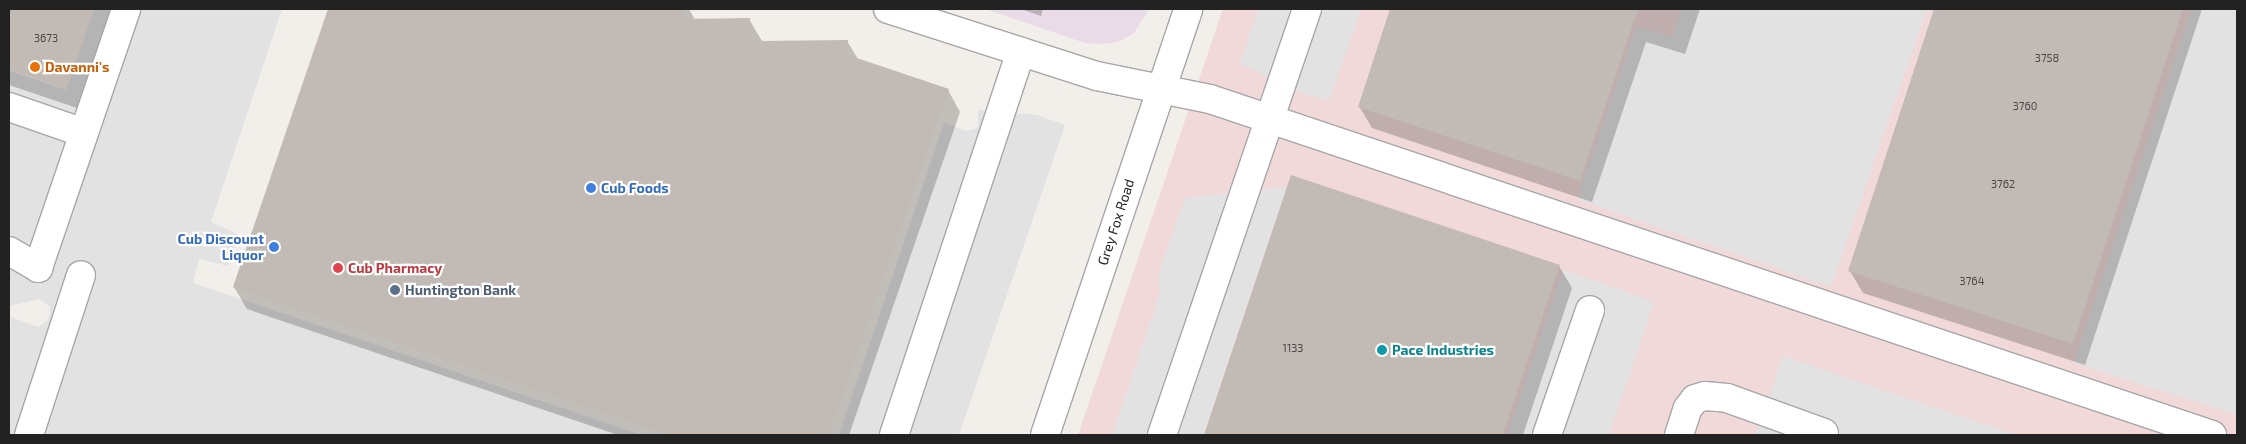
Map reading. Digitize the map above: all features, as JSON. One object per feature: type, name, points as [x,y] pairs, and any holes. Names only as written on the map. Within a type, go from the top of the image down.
[{"type":"street","points":[[9,251],[38,268],[126,9]]},
{"type":"street","points":[[888,9],[1097,76],[1210,99],[2212,435]]},
{"type":"street","name":"Grey Fox Road","points":[[1045,435],[1188,9]]},
{"type":"street","points":[[1162,435],[1307,9]]},
{"type":"street","points":[[894,435],[1021,51]]},
{"type":"street","points":[[9,107],[84,133]]},
{"type":"street","points":[[29,435],[81,276]]},
{"type":"street","points":[[1547,435],[1590,310]]},
{"type":"street","points":[[1679,435],[1688,408],[1695,399],[1705,396],[1727,398],[1826,434]]},
{"type":"shaded area","points":[[94,9],[282,9],[211,222],[239,235],[228,266],[199,259],[193,283],[642,435],[9,435],[11,317],[38,327],[48,320],[50,307],[39,299],[9,306],[9,71],[66,90]]},
{"type":"shaded area","points":[[985,9],[1149,9],[1134,33],[1118,42],[1101,44],[1085,43]]},
{"type":"shaded area","points":[[1223,9],[2237,9],[2237,435],[1078,435]]},
{"type":"shaded area","points":[[1258,9],[1361,9],[1329,101],[1303,93],[1240,64]]},
{"type":"shaded area","points":[[1681,9],[1927,9],[1831,287],[1577,199],[1636,27],[1672,37]]},
{"type":"shaded area","points":[[2191,9],[2237,9],[2237,415],[2074,363]]},
{"type":"shaded area","points":[[978,110],[1037,115],[1065,125],[959,435],[839,435],[944,123],[966,131],[975,129],[978,126]]},
{"type":"shaded area","points":[[1287,187],[1203,435],[1112,435],[1160,294],[1158,274],[1185,198]]},
{"type":"shaded area","points":[[1563,269],[1654,302],[1609,435],[1507,435]]},
{"type":"shaded area","points":[[1783,356],[2016,435],[1756,435]]},
{"type":"building","points":[[9,9],[94,9],[67,88],[9,68]]},
{"type":"building","name":"Cub Foods","points":[[328,9],[683,9],[683,19],[750,18],[751,41],[848,40],[848,55],[949,89],[829,435],[669,435],[233,287]]},
{"type":"building","points":[[1390,9],[1638,9],[1580,181],[1358,107]]},
{"type":"building","points":[[1934,9],[2183,9],[2073,344],[1848,271]]},
{"type":"building","name":"Pace Industries","points":[[1291,175],[1560,265],[1503,435],[1204,435]]},
{"type":"place","name":"Davanni's","points":[[35,67]]},
{"type":"place","name":"Cub Foods","points":[[591,188]]},
{"type":"place","name":"Cub Discount Liquor","points":[[274,247]]},
{"type":"place","name":"Cub Pharmacy","points":[[338,268]]},
{"type":"place","name":"Huntington Bank","points":[[395,290]]},
{"type":"place","name":"Pace Industries","points":[[1382,350]]}]
